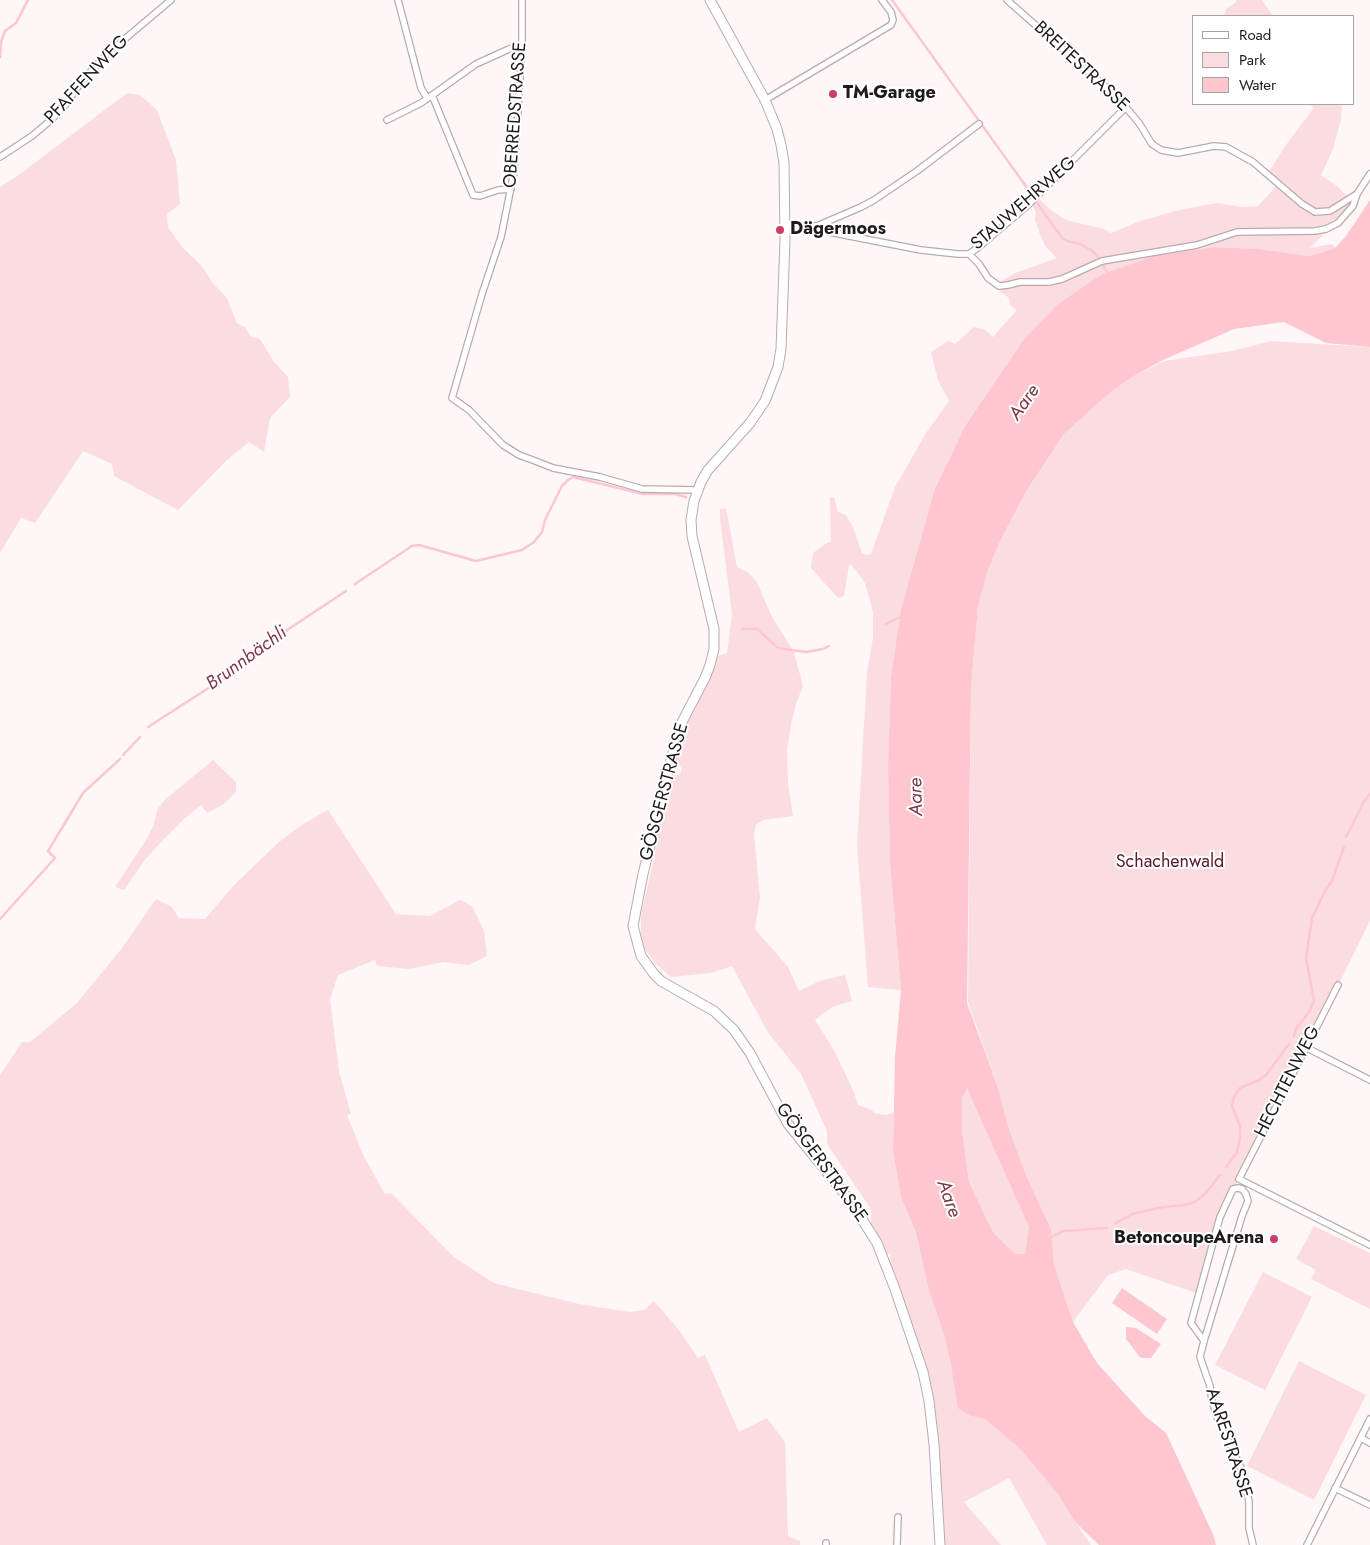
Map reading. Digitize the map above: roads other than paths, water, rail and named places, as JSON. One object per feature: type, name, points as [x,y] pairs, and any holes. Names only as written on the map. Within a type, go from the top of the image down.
[{"type":"main road","name":"GÖSGERSTRASSE","points":[[710,0],[765,100],[777,129],[784,163],[781,349],[778,367],[771,388],[759,411],[708,470],[697,490],[691,512],[692,536],[714,629],[714,650],[705,678],[682,722],[670,765],[633,926],[640,956],[649,969],[661,981],[714,1010],[734,1030],[750,1053],[788,1124],[838,1184],[869,1229],[884,1260],[915,1345],[929,1401],[934,1444],[940,1545]]},
{"type":"street","name":"PFAFFENWEG","points":[[0,157],[32,136],[51,120],[66,104],[82,81],[107,54],[171,0]]},
{"type":"street","points":[[398,0],[421,88],[430,97],[447,129],[472,193],[475,196],[480,196],[498,190],[511,189]]},
{"type":"street","name":"OBERREDSTRASSE","points":[[522,0],[522,45],[516,157],[511,189],[498,246],[452,398],[469,410],[503,445],[519,455],[554,468],[600,477],[642,489],[697,490]]},
{"type":"street","points":[[765,100],[891,26],[893,20],[891,12],[882,0]]},
{"type":"street","name":"BREITESTRASSE","points":[[1007,0],[1095,77],[1139,122],[1152,144],[1161,150],[1178,153],[1214,146],[1226,147],[1253,162],[1302,204],[1316,212],[1330,211],[1357,194]]},
{"type":"street","points":[[387,120],[411,109],[476,64],[522,45]]},
{"type":"street","name":"STAUWEHRWEG","points":[[784,226],[817,226],[829,232],[921,250],[969,254],[1028,206],[1126,108]]},
{"type":"street","points":[[817,226],[861,208],[874,200],[917,171],[979,124]]},
{"type":"street","points":[[969,254],[979,264],[988,278],[999,286],[1033,281],[1049,282],[1062,279],[1100,262],[1196,245],[1237,232],[1315,231],[1338,223],[1356,201],[1357,194],[1370,174]]},
{"type":"street","name":"HECHTENWEG","points":[[1338,985],[1239,1179],[1370,1245]]},
{"type":"street","points":[[1307,1048],[1370,1080]]},
{"type":"street","name":"AARESTRASSE","points":[[1204,1341],[1191,1323],[1220,1217],[1234,1189],[1238,1188],[1246,1194],[1248,1201],[1200,1357],[1210,1386],[1212,1401],[1218,1419],[1241,1468],[1249,1502],[1249,1528],[1253,1545]]},
{"type":"street","points":[[1307,1545],[1370,1419]]},
{"type":"street","points":[[1361,1438],[1370,1442]]},
{"type":"street","points":[[1336,1488],[1370,1505]]},
{"type":"street","points":[[897,1545],[898,1516]]},
{"type":"water","name":"Aare","points":[[1370,200],[1370,347],[1326,343],[1284,322],[1234,329],[1163,360],[1134,376],[1113,390],[1064,434],[1027,490],[1000,541],[987,573],[978,606],[971,687],[967,1003],[997,1085],[1009,1129],[1026,1175],[1051,1229],[1054,1264],[1073,1322],[1097,1363],[1145,1416],[1166,1433],[1213,1534],[1216,1545],[1099,1545],[1076,1523],[1057,1493],[1021,1450],[985,1419],[971,1416],[958,1408],[945,1338],[929,1291],[916,1233],[901,1197],[893,1152],[895,1057],[901,990],[890,864],[888,767],[891,676],[901,609],[934,491],[965,426],[1024,339],[1057,305],[1102,274],[1153,256],[1214,247],[1259,249],[1310,256],[1335,248],[1346,236]],"holes":[[[967,1088],[1029,1227],[1025,1254],[1015,1254],[993,1232],[969,1182],[962,1129],[962,1099]]]},
{"type":"water","points":[[1122,1288],[1167,1319],[1157,1334],[1112,1303]]},
{"type":"water","points":[[1126,1327],[1136,1328],[1161,1344],[1151,1358],[1139,1356],[1126,1339]]},
{"type":"waterway","points":[[0,57],[1,42],[5,31],[16,23],[28,0]]},
{"type":"waterway","points":[[892,0],[1033,196]]},
{"type":"waterway","points":[[1035,200],[1062,238],[1091,250],[1098,257],[1107,272]]},
{"type":"waterway","name":"Brunnbächli","points":[[355,584],[412,546],[419,545],[476,561],[522,550],[534,542],[542,532],[545,520],[562,486],[573,477],[643,494],[675,494],[686,497]]},
{"type":"waterway","name":"Brunnbächli","points":[[148,727],[235,671],[269,642],[346,591]]},
{"type":"waterway","points":[[886,624],[902,616]]},
{"type":"waterway","name":"Brunnbächli","points":[[743,629],[757,629],[778,648],[806,652],[829,646]]},
{"type":"waterway","name":"Brunnbächli","points":[[123,755],[140,737]]},
{"type":"waterway","name":"Brunnbächli","points":[[0,919],[55,858],[48,851],[83,793],[120,759]]},
{"type":"waterway","points":[[1346,837],[1363,803],[1370,794]]},
{"type":"waterway","points":[[1294,1036],[1296,1029],[1310,1010],[1314,1001],[1306,958],[1312,918],[1332,881],[1344,847]]},
{"type":"waterway","points":[[1226,1167],[1237,1152],[1240,1138],[1240,1126],[1232,1106],[1234,1097],[1240,1088],[1266,1075],[1289,1044]]},
{"type":"waterway","points":[[1116,1223],[1132,1214],[1195,1202],[1206,1193],[1220,1175]]},
{"type":"waterway","points":[[1051,1237],[1064,1231],[1107,1228]]},
{"type":"place","name":"TM-Garage","points":[[833,94]]},
{"type":"place","name":"Dägermoos","points":[[780,230]]},
{"type":"place","name":"BetoncoupeArena","points":[[1274,1239]]},
{"type":"park label","name":"Schachenwald","points":[[1170,863]]}]
